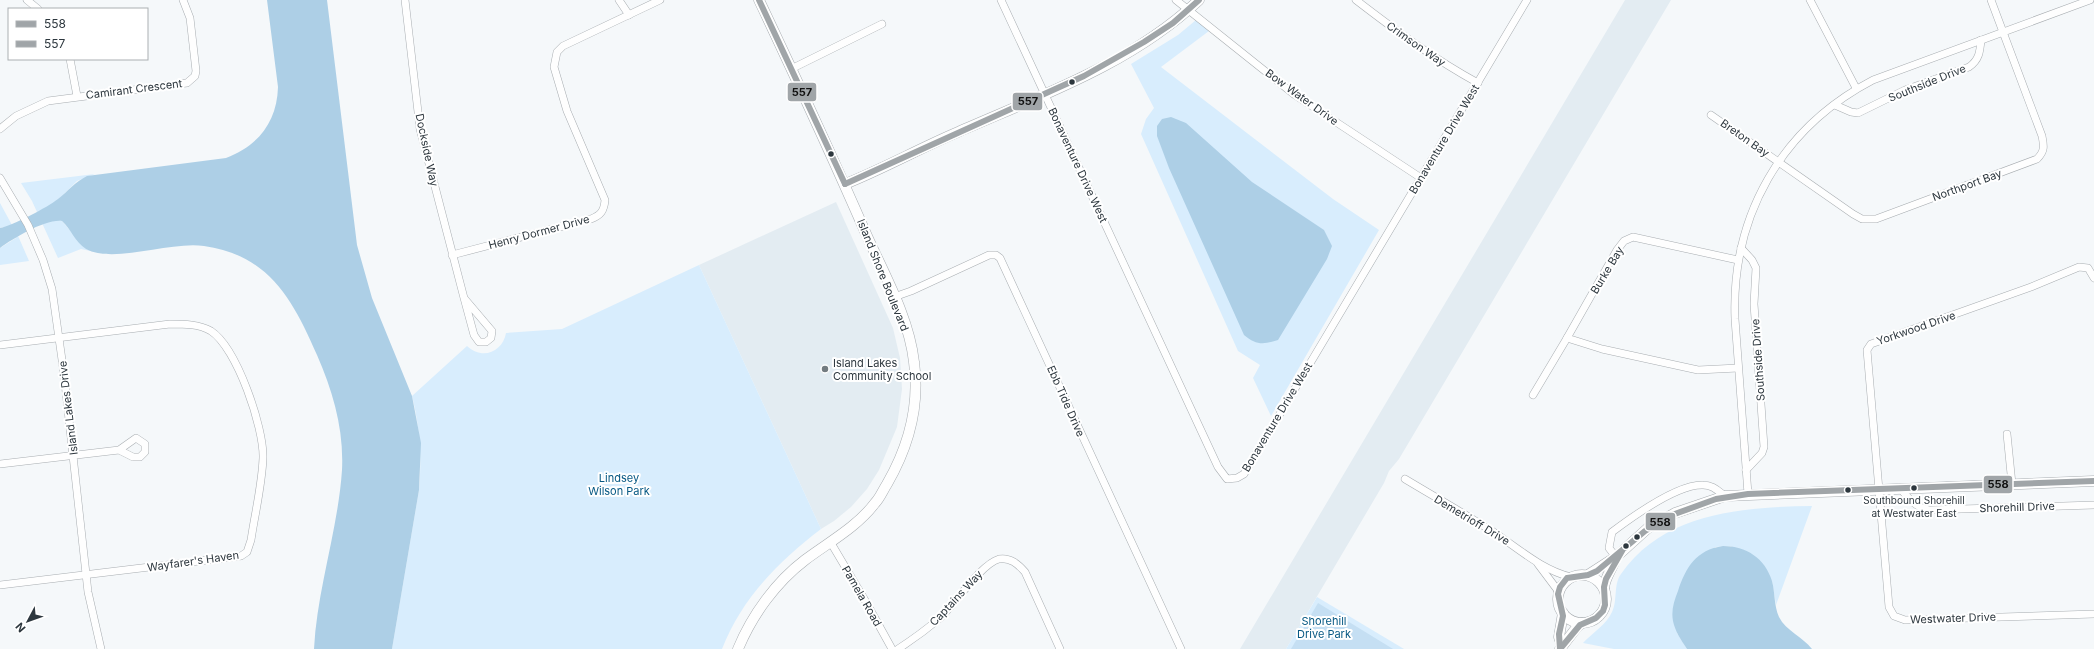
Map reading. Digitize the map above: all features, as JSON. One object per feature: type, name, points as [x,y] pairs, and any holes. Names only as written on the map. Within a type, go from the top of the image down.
[{"type":"street","points":[[27,0],[37,8]]},
{"type":"street","name":"Camirant Crescent","points":[[0,129],[16,116],[30,108],[48,101],[78,96],[182,85],[192,80],[196,71],[190,18],[183,0]]},
{"type":"street","name":"Dockside Way","points":[[406,0],[420,129],[452,255],[474,335],[479,342],[486,342],[491,338],[492,331],[464,298]]},
{"type":"street","points":[[619,0],[629,15]]},
{"type":"street","name":"Henry Dormer Drive","points":[[452,255],[591,220],[602,213],[605,200],[567,111],[554,67],[554,59],[557,52],[563,46],[660,0]]},
{"type":"street","name":"Island Shore Boulevard","points":[[738,649],[754,617],[773,592],[804,561],[853,526],[875,503],[900,462],[911,432],[916,401],[914,362],[906,328],[894,297],[845,184],[758,0]]},
{"type":"street","points":[[1001,0],[1045,95]]},
{"type":"street","name":"Bow Water Drive","points":[[1176,0],[1295,95],[1421,178]]},
{"type":"street","points":[[845,184],[919,149],[1045,95],[1105,67],[1155,36],[1189,10],[1199,0]]},
{"type":"street","name":"Crimson Way","points":[[1356,0],[1403,37],[1451,68],[1478,83]]},
{"type":"street","name":"Bonaventure Drive West","points":[[1045,95],[1218,467],[1227,479],[1237,478],[1244,474],[1527,0]]},
{"type":"street","points":[[1810,0],[1856,88]]},
{"type":"street","points":[[1991,0],[2002,32]]},
{"type":"street","name":"Southside Drive","points":[[1748,494],[1734,304],[1738,260],[1747,223],[1756,201],[1778,162],[1791,144],[1814,121],[1856,88],[1888,73],[2090,0]]},
{"type":"street","points":[[791,68],[882,24]]},
{"type":"street","name":"Northport Bay","points":[[1778,162],[1853,214],[1866,220],[1876,219],[2038,159],[2043,153],[2044,147],[2042,136],[2002,32]]},
{"type":"street","name":"Southside Drive","points":[[1835,105],[1851,112],[1858,113],[1905,90],[1969,67],[1979,56],[1981,40]]},
{"type":"street","points":[[70,60],[78,96]]},
{"type":"street","name":"Breton Bay","points":[[1711,114],[1778,162]]},
{"type":"street","name":"Island Lakes Drive","points":[[0,178],[17,204],[38,248],[52,289],[86,576],[91,611],[100,649]]},
{"type":"street","name":"Burke Bay","points":[[1534,396],[1617,250],[1624,241],[1633,236],[1738,260]]},
{"type":"street","name":"Southside Drive","points":[[1741,248],[1752,260],[1756,268],[1754,304],[1764,447],[1762,453],[1746,470]]},
{"type":"street","name":"Ebb Tide Drive","points":[[894,297],[911,291],[989,255],[1000,258],[1181,649]]},
{"type":"street","name":"Yorkwood Drive","points":[[1880,489],[1866,350],[1871,344],[2031,287],[2079,267],[2088,268],[2094,278]]},
{"type":"street","name":"Wayfarer's Haven","points":[[59,339],[170,324],[199,326],[211,332],[228,351],[256,412],[262,439],[262,472],[251,540],[247,552],[241,556],[223,559],[86,576]]},
{"type":"street","points":[[1567,338],[1602,349],[1698,370],[1738,368]]},
{"type":"street","points":[[0,345],[59,339]]},
{"type":"street","points":[[2007,434],[2012,484]]},
{"type":"street","points":[[0,464],[73,457],[119,450]]},
{"type":"street","name":"Demetrioff Drive","points":[[1405,479],[1516,546],[1538,564],[1559,592]]},
{"type":"street","points":[[1582,623],[1571,620],[1563,613],[1558,603],[1559,592],[1562,585],[1571,577],[1588,575],[1616,557],[1648,528],[1675,513],[1725,496],[2094,480]]},
{"type":"street","points":[[1616,557],[1610,548],[1612,532],[1658,502],[1698,485],[1711,486],[1725,496]]},
{"type":"street","name":"Shorehill Drive","points":[[1900,488],[1914,505],[1919,508],[1929,510],[2094,505]]},
{"type":"street","name":"Westwater Drive","points":[[1880,489],[1888,594],[1890,607],[1894,616],[1906,620],[2094,614]]},
{"type":"street","name":"Pamela Road","points":[[831,543],[892,649]]},
{"type":"street","points":[[1561,647],[1582,623],[1595,619],[1603,609],[1606,601],[1604,582],[1613,567],[1616,557]]},
{"type":"street","name":"Captains Way","points":[[898,649],[941,617],[983,569],[993,561],[1006,559],[1017,563],[1025,572],[1060,649]]},
{"type":"street","name":"Demetrioff Drive","points":[[1538,564],[1571,577]]},
{"type":"street","points":[[1588,575],[1599,582],[1604,588]]},
{"type":"street","points":[[0,585],[86,576]]},
{"type":"street","points":[[1561,647],[1559,637],[1563,613]]},
{"type":"shaded area","points":[[267,0],[327,0],[357,245],[372,298],[412,396],[421,443],[419,490],[392,649],[314,649],[319,604],[340,492],[342,470],[341,440],[336,411],[328,383],[317,355],[298,316],[276,283],[262,270],[246,259],[227,251],[204,246],[190,245],[127,253],[98,253],[82,246],[62,221],[55,221],[39,226],[13,239],[0,248],[0,228],[6,227],[46,207],[87,176],[226,158],[247,147],[256,139],[270,122],[277,100],[278,87]]},
{"type":"shaded area","points":[[1625,0],[1671,0],[1399,459],[1389,471],[1384,483],[1286,649],[1240,649]]},
{"type":"shaded area","points":[[1171,117],[1186,123],[1252,182],[1324,230],[1332,246],[1327,259],[1278,340],[1268,343],[1260,343],[1252,341],[1244,335],[1169,168],[1157,136],[1157,126],[1162,119]]},
{"type":"shaded area","name":"Island Lakes Community School","points":[[836,202],[893,328],[900,358],[902,389],[897,427],[879,470],[867,489],[851,507],[834,521],[821,529],[699,265]]},
{"type":"shaded area","points":[[1723,546],[1739,548],[1747,551],[1754,555],[1765,566],[1772,581],[1776,608],[1779,617],[1790,630],[1812,649],[1687,649],[1680,639],[1672,617],[1675,598],[1681,582],[1693,561],[1706,551]]},
{"type":"green space","points":[[1196,20],[1209,31],[1161,67],[1333,199],[1379,230],[1271,416],[1253,378],[1260,365],[1238,351],[1141,134],[1146,119],[1154,108],[1131,64],[1178,35]]},
{"type":"green space","points":[[95,174],[77,181],[58,200],[56,220],[62,221],[86,249],[100,253],[81,249],[58,258],[32,201],[21,183]]},
{"type":"green space","points":[[0,203],[19,238],[29,261],[0,265],[0,248],[16,238],[4,227],[0,228]]},
{"type":"green space","name":"Lindsey Wilson Park","points":[[699,265],[821,529],[790,554],[763,582],[740,613],[722,649],[392,649],[419,490],[420,443],[412,396],[467,346],[479,353],[486,353],[497,349],[501,345],[506,333],[562,329]]},
{"type":"green space","points":[[1812,506],[1776,605],[1772,581],[1731,546],[1715,547],[1677,633],[1687,649],[1614,649],[1583,643],[1610,616],[1615,603],[1617,583],[1621,574],[1639,553],[1659,537],[1682,526],[1707,517],[1760,508]]},
{"type":"green space","name":"Shorehill Drive Park","points":[[1317,597],[1404,649],[1286,649]]},
{"type":"green space","name":"Shorehill Drive Park","points":[[1318,603],[1393,649],[1291,649]]},
{"type":"transit line","name":"557","points":[[759,0],[845,184]]},
{"type":"transit line","name":"557","points":[[845,184],[1084,76],[1144,42],[1173,23],[1199,0]]},
{"type":"transit line","name":"558","points":[[1560,649],[1559,634],[1563,616],[1558,594],[1560,587],[1567,578],[1588,575],[1597,571],[1645,531],[1672,515],[1716,499],[1748,494],[2094,481]]},
{"type":"transit line","name":"558","points":[[1560,649],[1580,625],[1596,618],[1603,611],[1605,605],[1604,587],[1606,579],[1622,551]]},
{"type":"place","name":"Island Lakes Community School","points":[[825,369]]},
{"type":"place","name":"Southbound Shorehill at Westwater East","points":[[1914,488]]}]
